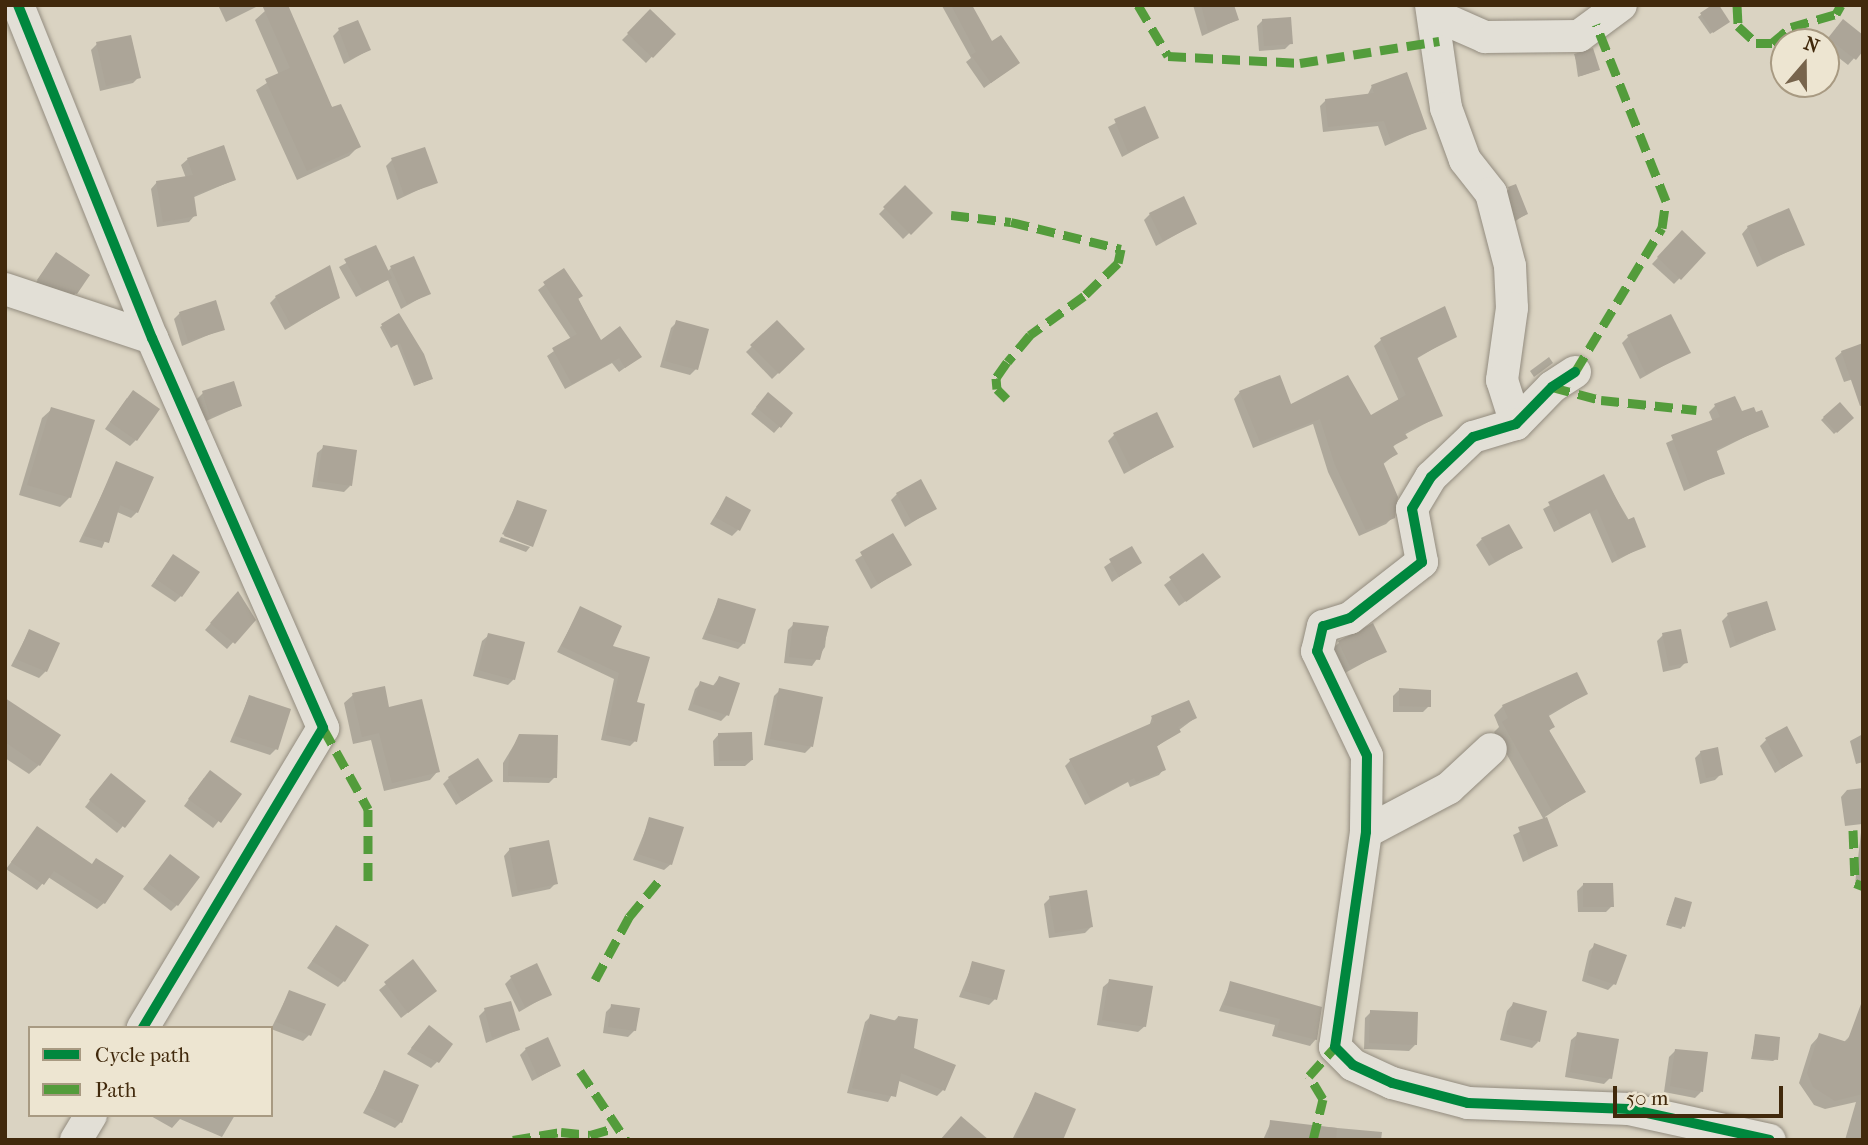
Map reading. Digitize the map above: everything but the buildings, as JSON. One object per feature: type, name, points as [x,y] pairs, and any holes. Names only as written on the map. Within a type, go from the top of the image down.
[{"type":"street","points":[[18,5],[152,338],[324,728],[144,1026]]},
{"type":"street","points":[[1433,10],[1485,37],[1579,36],[1621,5]]},
{"type":"street","points":[[1433,10],[1446,108],[1465,160],[1492,193],[1510,266],[1512,308],[1503,380],[1516,424]]},
{"type":"street","points":[[5,289],[152,338]]},
{"type":"street","points":[[1575,372],[1552,387],[1516,424],[1473,437],[1431,477],[1412,509],[1422,562],[1350,618],[1323,626],[1317,652],[1367,756],[1366,832],[1337,1008],[1335,1047],[1353,1065],[1392,1083],[1468,1103],[1629,1109],[1770,1140]]},
{"type":"street","points":[[1366,832],[1449,788],[1491,749]]},
{"type":"street","points":[[76,1140],[89,1117]]},
{"type":"marked path","points":[[1138,5],[1168,56],[1300,63],[1439,41]]},
{"type":"marked path","points":[[1737,5],[1738,26],[1756,43],[1772,43],[1791,27],[1836,14],[1841,5]]},
{"type":"marked path","points":[[1575,372],[1662,228],[1666,201],[1596,24]]},
{"type":"marked path","points":[[951,215],[1011,222],[1121,249],[1118,263],[1084,296],[1030,335],[1007,362],[996,378],[997,389],[1007,399]]},
{"type":"marked path","points":[[1552,387],[1601,400],[1696,410]]},
{"type":"marked path","points":[[323,728],[368,809],[368,888]]},
{"type":"marked path","points":[[1853,830],[1855,883],[1863,886]]},
{"type":"marked path","points":[[595,980],[629,917],[662,877]]},
{"type":"marked path","points":[[1313,1140],[1323,1099],[1309,1076],[1335,1047]]},
{"type":"marked path","points":[[580,1071],[626,1140]]},
{"type":"marked path","points":[[513,1140],[561,1132],[590,1135],[614,1128]]},
{"type":"cycle path","points":[[18,5],[152,338],[323,728],[144,1026]]},
{"type":"cycle path","points":[[1575,372],[1552,387],[1516,424],[1473,437],[1431,477],[1412,509],[1422,562],[1350,618],[1323,626],[1317,651],[1367,756],[1366,832],[1335,1047],[1353,1065],[1392,1083],[1468,1103],[1629,1109],[1770,1140]]}]
